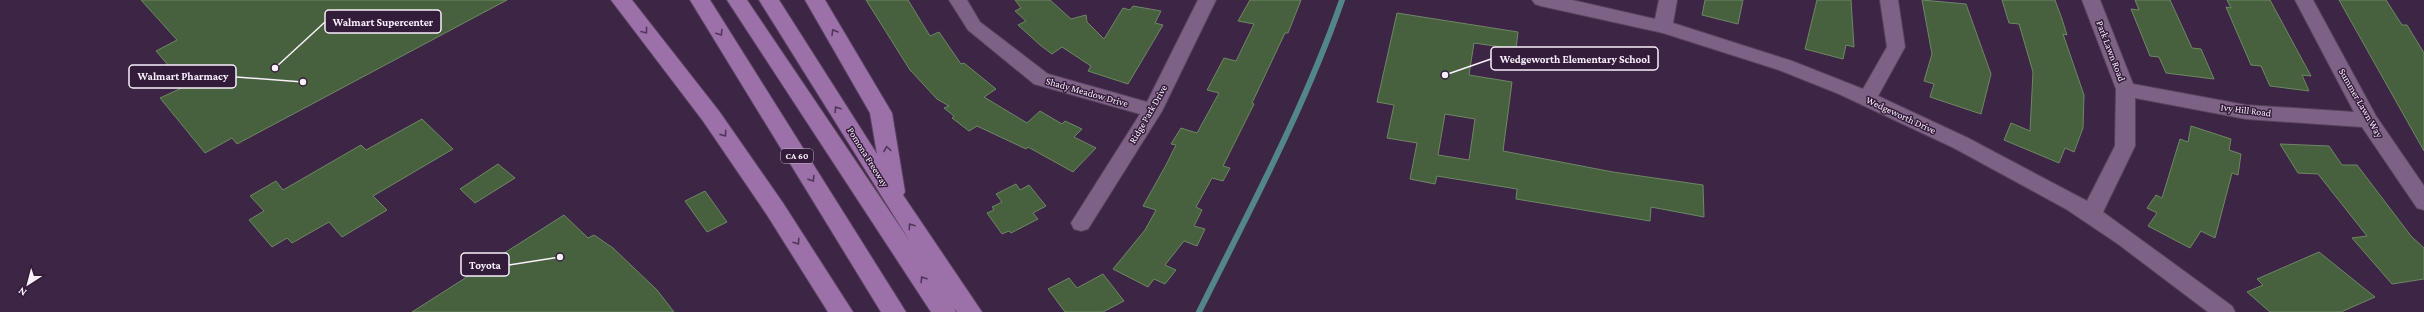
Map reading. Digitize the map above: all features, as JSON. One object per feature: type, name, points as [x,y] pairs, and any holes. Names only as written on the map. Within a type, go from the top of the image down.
[{"type":"highway","points":[[621,0],[711,116],[776,209],[841,312]]},
{"type":"highway","name":"CA 60","points":[[700,0],[894,312]]},
{"type":"highway","points":[[722,0],[826,155],[927,312]]},
{"type":"highway","points":[[737,0],[944,312]]},
{"type":"highway","name":"Pomona Freeway","points":[[769,0],[895,202],[970,312]]},
{"type":"highway","points":[[815,0],[881,113],[895,202]]},
{"type":"street","name":"Shady Meadow Drive","points":[[958,0],[974,26],[1041,79],[1152,111]]},
{"type":"street","name":"Ridge Park Drive","points":[[1080,224],[1152,111],[1207,0]]},
{"type":"street","name":"Wedgeworth Drive","points":[[1541,0],[1592,8],[1663,27],[1765,60],[1867,98],[1977,150],[2091,214],[2224,312]]},
{"type":"street","points":[[1663,27],[1668,0]]},
{"type":"street","points":[[1867,98],[1896,47],[1889,0]]},
{"type":"street","name":"Park Lawn Road","points":[[2091,0],[2126,89],[2125,146],[2091,214]]},
{"type":"street","name":"Summer Lawn Way","points":[[2304,0],[2368,120],[2424,202]]},
{"type":"street","name":"Ivy Hill Road","points":[[2126,89],[2246,112],[2368,120]]},
{"type":"building","points":[[141,0],[507,0],[237,144],[232,138],[205,153],[160,98],[186,86],[156,51],[177,40]]},
{"type":"building","points":[[866,0],[908,0],[930,36],[939,32],[961,64],[964,63],[996,89],[984,97],[1027,123],[1040,111],[1062,124],[1065,121],[1082,129],[1074,137],[1096,148],[1073,172],[1028,147],[1026,149],[977,126],[969,131],[952,118],[954,116],[944,108],[949,106],[937,99],[910,70]]},
{"type":"building","points":[[1015,0],[1050,0],[1071,19],[1086,15],[1087,22],[1104,39],[1123,8],[1130,10],[1133,6],[1161,11],[1155,23],[1163,25],[1128,84],[1088,71],[1091,66],[1062,47],[1052,54],[1018,25],[1026,21],[1015,11],[1021,8]]},
{"type":"building","points":[[1250,0],[1301,0],[1288,33],[1285,33],[1252,103],[1254,104],[1223,166],[1230,168],[1223,181],[1212,178],[1196,207],[1202,210],[1194,226],[1205,229],[1197,246],[1184,241],[1165,265],[1176,270],[1165,284],[1154,279],[1148,287],[1113,269],[1145,230],[1156,210],[1143,206],[1176,145],[1171,144],[1181,128],[1197,133],[1219,93],[1207,90],[1224,58],[1236,61],[1254,24],[1238,21]]},
{"type":"building","points":[[1705,0],[1743,0],[1738,24],[1702,15]]},
{"type":"building","points":[[1817,0],[1851,0],[1854,47],[1846,45],[1843,59],[1805,49]]},
{"type":"building","points":[[1922,0],[1966,4],[1991,74],[1981,114],[1930,97],[1934,84],[1924,81],[1932,54]]},
{"type":"building","points":[[2002,0],[2055,0],[2062,19],[2067,35],[2063,34],[2084,95],[2083,128],[2074,152],[2065,148],[2059,163],[2004,140],[2011,123],[2030,131],[2033,72],[2019,24],[2009,23]]},
{"type":"building","points":[[2135,0],[2170,0],[2192,48],[2201,49],[2214,79],[2166,73],[2159,57],[2150,56],[2131,9],[2139,10]]},
{"type":"building","points":[[2227,0],[2270,0],[2311,76],[2302,75],[2309,91],[2270,86],[2261,66],[2251,65],[2226,7],[2231,8]]},
{"type":"building","points":[[2339,0],[2386,0],[2402,25],[2407,25],[2424,53],[2424,151]]},
{"type":"building","points":[[1397,13],[1518,32],[1516,49],[1474,43],[1469,75],[1512,82],[1503,151],[1613,172],[1703,185],[1704,217],[1651,207],[1650,221],[1516,199],[1517,189],[1437,176],[1435,184],[1410,179],[1417,143],[1387,138],[1394,105],[1377,102]],"holes":[[[1445,114],[1475,119],[1469,160],[1438,155]]]},
{"type":"building","points":[[422,119],[453,149],[373,196],[387,210],[342,237],[329,222],[292,243],[287,238],[272,247],[249,220],[264,211],[250,196],[276,181],[283,190],[361,145],[366,150]]},
{"type":"building","points":[[2191,126],[2231,139],[2229,150],[2241,154],[2238,175],[2232,173],[2215,238],[2201,231],[2190,248],[2148,226],[2157,213],[2147,208],[2156,195],[2162,198],[2180,139],[2188,142]]},
{"type":"building","points":[[2280,144],[2329,146],[2342,165],[2357,165],[2411,236],[2424,248],[2424,279],[2392,284],[2352,238],[2367,236],[2318,174],[2298,173]]},
{"type":"building","points":[[498,164],[515,178],[475,203],[460,189]]},
{"type":"building","points":[[1016,184],[1020,190],[1029,185],[1046,206],[1033,213],[1038,219],[1011,233],[1009,231],[1002,234],[987,213],[994,210],[992,207],[1002,202],[996,194]]},
{"type":"building","points":[[705,191],[727,222],[707,232],[685,201]]},
{"type":"building","points":[[564,215],[588,238],[594,235],[613,248],[657,290],[674,312],[412,312]]},
{"type":"building","points":[[2319,252],[2375,297],[2341,312],[2270,312],[2247,292],[2263,285],[2257,279]]},
{"type":"building","points":[[1103,274],[1124,301],[1103,312],[1065,312],[1048,289],[1069,278],[1077,288]]},
{"type":"waterway","points":[[1199,312],[1257,197],[1294,119],[1342,0]]},
{"type":"place","name":"Walmart Supercenter","points":[[275,68]]},
{"type":"place","name":"Wedgeworth Elementary School","points":[[1445,75]]},
{"type":"place","name":"Walmart Pharmacy","points":[[303,82]]},
{"type":"place","name":"Toyota","points":[[560,257]]}]
